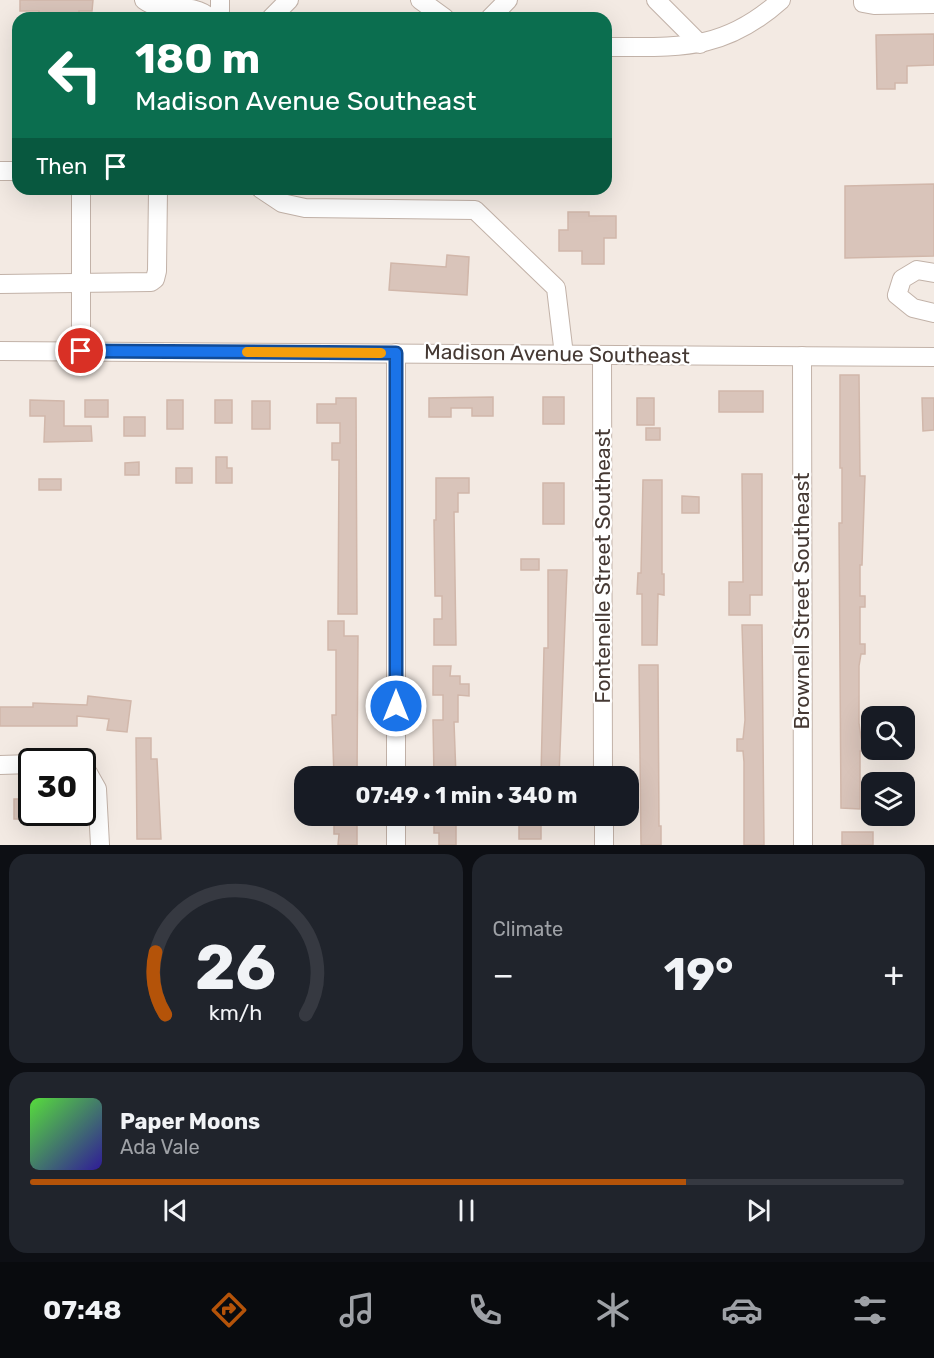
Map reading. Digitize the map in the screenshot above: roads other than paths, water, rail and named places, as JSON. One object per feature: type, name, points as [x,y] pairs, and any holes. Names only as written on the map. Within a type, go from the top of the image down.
[{"type":"street","points":[[144,0],[159,7],[186,3],[206,12]]},
{"type":"street","points":[[277,12],[289,0]]},
{"type":"street","points":[[420,0],[437,12]]},
{"type":"street","points":[[496,12],[507,0]]},
{"type":"street","points":[[656,0],[700,44]]},
{"type":"street","points":[[612,47],[673,47],[700,44],[744,28],[781,0]]},
{"type":"street","points":[[863,0],[863,3],[874,5],[934,4]]},
{"type":"street","points":[[81,195],[81,351]]},
{"type":"street","points":[[0,284],[143,284],[155,279],[158,195]]},
{"type":"street","points":[[271,195],[282,202],[305,208],[475,210],[556,288],[564,355]]},
{"type":"street","points":[[934,273],[917,270],[902,279],[897,295],[913,308],[934,313]]},
{"type":"street","name":"Madison Avenue Southeast","points":[[0,351],[934,357]]},
{"type":"street","points":[[396,353],[396,766]]},
{"type":"street","name":"Fontenelle Street Southeast","points":[[602,355],[603,766]]},
{"type":"street","name":"Brownell Street Southeast","points":[[802,356],[803,845]]},
{"type":"street","points":[[0,765],[18,764]]},
{"type":"street","points":[[96,787],[100,845]]},
{"type":"street","points":[[396,826],[396,845]]},
{"type":"street","points":[[603,826],[604,845]]}]
